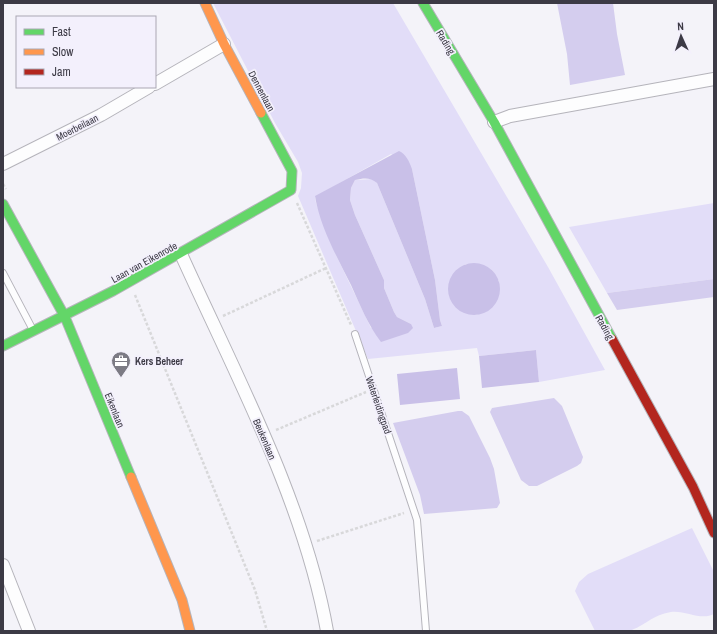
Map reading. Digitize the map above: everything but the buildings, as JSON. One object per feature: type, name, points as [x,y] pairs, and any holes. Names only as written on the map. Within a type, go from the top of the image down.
[{"type":"street","name":"Dennenlaan","points":[[205,3],[224,44],[292,171],[291,190]]},
{"type":"street","name":"Rading","points":[[423,3],[494,122],[694,487],[714,533]]},
{"type":"street","points":[[156,83],[224,44]]},
{"type":"street","points":[[494,122],[510,116],[714,79]]},
{"type":"street","name":"Moerbeilaan","points":[[3,164],[101,115],[147,88]]},
{"type":"street","name":"Laan van Eikenrode","points":[[3,346],[65,317],[130,282],[291,190]]},
{"type":"street","name":"Eikenlaan","points":[[3,204],[65,317],[182,600],[190,631]]},
{"type":"street","name":"Beukenlaan","points":[[181,254],[264,436],[306,545],[327,631]]},
{"type":"street","points":[[3,566],[29,631]]},
{"type":"lane","points":[[3,273],[34,331]]},
{"type":"lane","name":"Waterleidingpad","points":[[355,334],[417,520],[426,631]]},
{"type":"path","points":[[291,190],[355,334]]},
{"type":"path","points":[[212,322],[326,268]]},
{"type":"path","points":[[130,282],[254,590],[267,631]]},
{"type":"path","points":[[264,436],[373,389]]},
{"type":"path","points":[[306,545],[414,510]]},
{"type":"shaded area","points":[[213,3],[393,3],[548,267],[605,370],[539,382],[536,350],[479,356],[477,348],[368,359],[298,196],[301,188],[302,173],[298,162],[275,123]],"holes":[[[391,154],[412,169],[435,280],[442,326],[434,328],[425,299],[377,183],[372,179],[355,180],[351,188],[350,200],[355,215],[384,280],[384,288],[394,312],[397,317],[411,324],[371,328],[336,255],[316,203],[315,197]],[[466,264],[492,270],[499,281],[488,310],[476,315],[453,303],[450,297],[449,290],[455,272]]]},
{"type":"shaded area","points":[[557,3],[613,3],[625,75],[570,85],[567,54]]},
{"type":"shaded area","points":[[399,151],[405,156],[412,169],[435,280],[442,326],[434,328],[425,299],[377,183],[367,178],[355,180],[351,188],[350,200],[355,215],[384,280],[384,288],[394,312],[397,317],[411,324],[413,328],[408,333],[381,342],[364,315],[330,242],[317,208],[315,196]]},
{"type":"shaded area","points":[[714,203],[714,279],[607,293],[569,227]]},
{"type":"shaded area","points":[[474,263],[484,265],[492,271],[498,279],[500,289],[498,299],[492,307],[484,313],[474,315],[464,313],[456,307],[450,299],[448,289],[450,279],[456,271],[464,265]]},
{"type":"shaded area","points":[[714,279],[714,297],[617,310],[607,293]]},
{"type":"shaded area","points":[[536,350],[539,382],[482,388],[479,356]]},
{"type":"shaded area","points":[[457,368],[460,399],[400,405],[397,374]]},
{"type":"shaded area","points":[[554,398],[562,406],[583,457],[581,463],[577,466],[537,486],[529,486],[521,480],[490,412],[492,408]]},
{"type":"shaded area","points":[[462,411],[469,416],[490,458],[494,469],[500,503],[497,508],[424,514],[420,495],[393,423]]},
{"type":"shaded area","points":[[692,528],[714,572],[714,614],[709,616],[698,616],[682,612],[664,613],[629,631],[595,631],[575,591],[579,582],[588,574]]},
{"type":"traffic: fast","points":[[423,3],[494,122],[612,339]]},
{"type":"traffic: fast","points":[[3,346],[113,291],[291,190],[292,171],[261,113]]},
{"type":"traffic: fast","points":[[3,204],[65,317],[131,477]]},
{"type":"traffic: slow","points":[[205,3],[224,44],[261,113]]},
{"type":"traffic: slow","points":[[131,477],[182,600],[190,631]]},
{"type":"traffic: jam","points":[[612,339],[693,487],[714,533]]},
{"type":"place","name":"Kers Beheer","points":[[121,378]]}]
